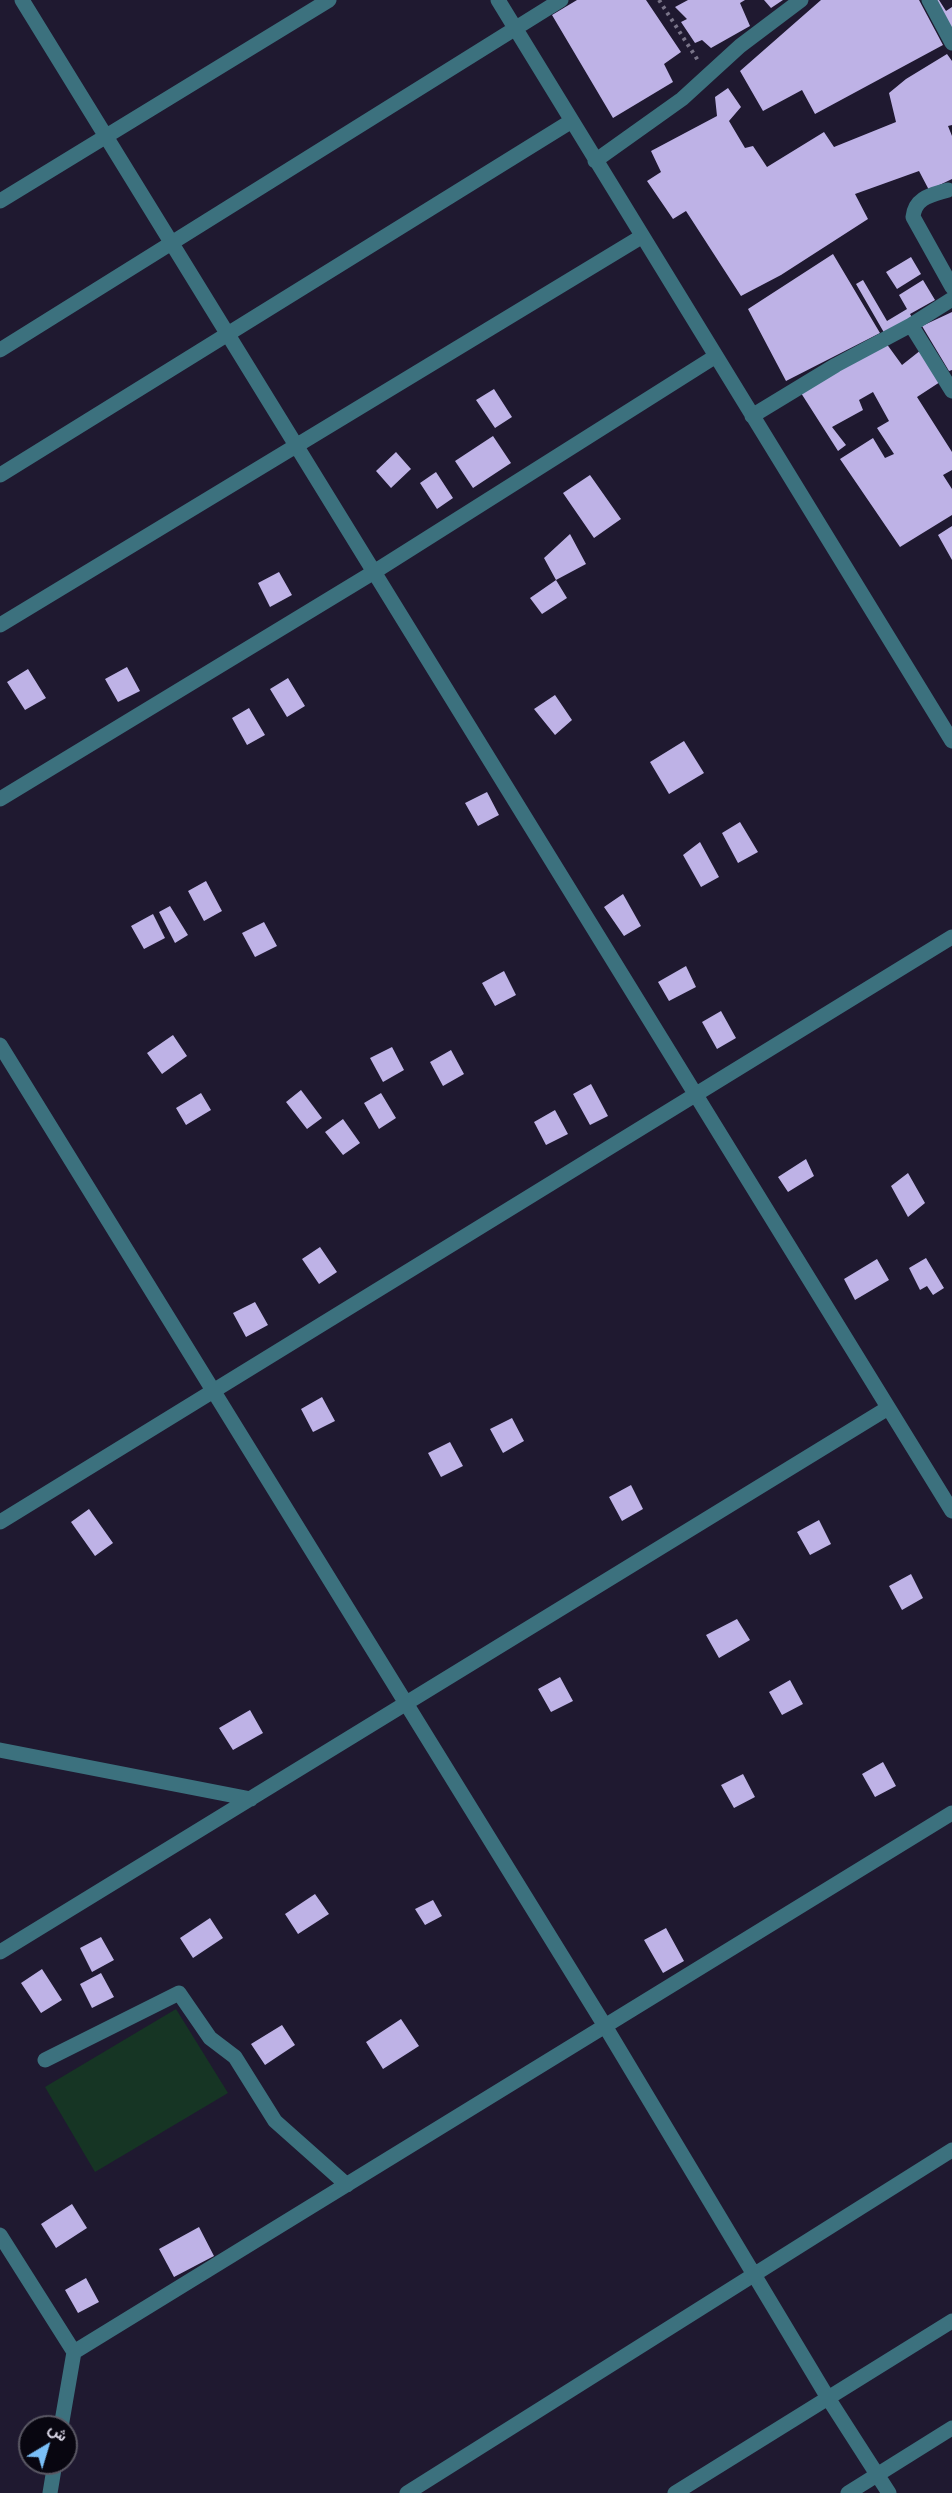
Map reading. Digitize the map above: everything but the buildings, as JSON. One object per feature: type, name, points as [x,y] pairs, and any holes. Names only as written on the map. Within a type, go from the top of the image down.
[{"type":"street","points":[[22,0],[952,1511]]},
{"type":"street","points":[[0,201],[328,0]]},
{"type":"street","points":[[498,0],[570,122],[950,736]]},
{"type":"street","points":[[0,350],[561,0]]},
{"type":"street","points":[[595,161],[682,99],[740,46],[801,0]]},
{"type":"street","points":[[929,0],[952,43]]},
{"type":"street","points":[[0,474],[570,122]]},
{"type":"street","points":[[948,190],[923,198],[914,208],[913,216],[952,287]]},
{"type":"street","points":[[0,625],[641,237]]},
{"type":"street","points":[[752,416],[952,299]]},
{"type":"street","points":[[911,325],[952,391]]},
{"type":"street","points":[[0,799],[374,572],[716,356]]},
{"type":"street","points":[[0,1521],[952,937]]},
{"type":"street","points":[[0,1045],[407,1703],[605,2026],[828,2398],[889,2493]]},
{"type":"street","points":[[0,1952],[888,1407]]},
{"type":"street","points":[[0,1750],[251,1799]]},
{"type":"street","points":[[74,2352],[952,1814]]},
{"type":"street","points":[[45,2060],[178,1993],[210,2038],[235,2057],[275,2121],[347,2185]]},
{"type":"street","points":[[407,2493],[752,2273],[952,2150]]},
{"type":"street","points":[[0,2235],[74,2352],[63,2415]]},
{"type":"street","points":[[675,2493],[952,2321]]},
{"type":"street","points":[[848,2493],[952,2428]]},
{"type":"street","points":[[50,2493],[53,2475]]},
{"type":"path","points":[[658,0],[707,76]]},
{"type":"green space","points":[[176,2009],[228,2093],[95,2172],[45,2087]]}]
